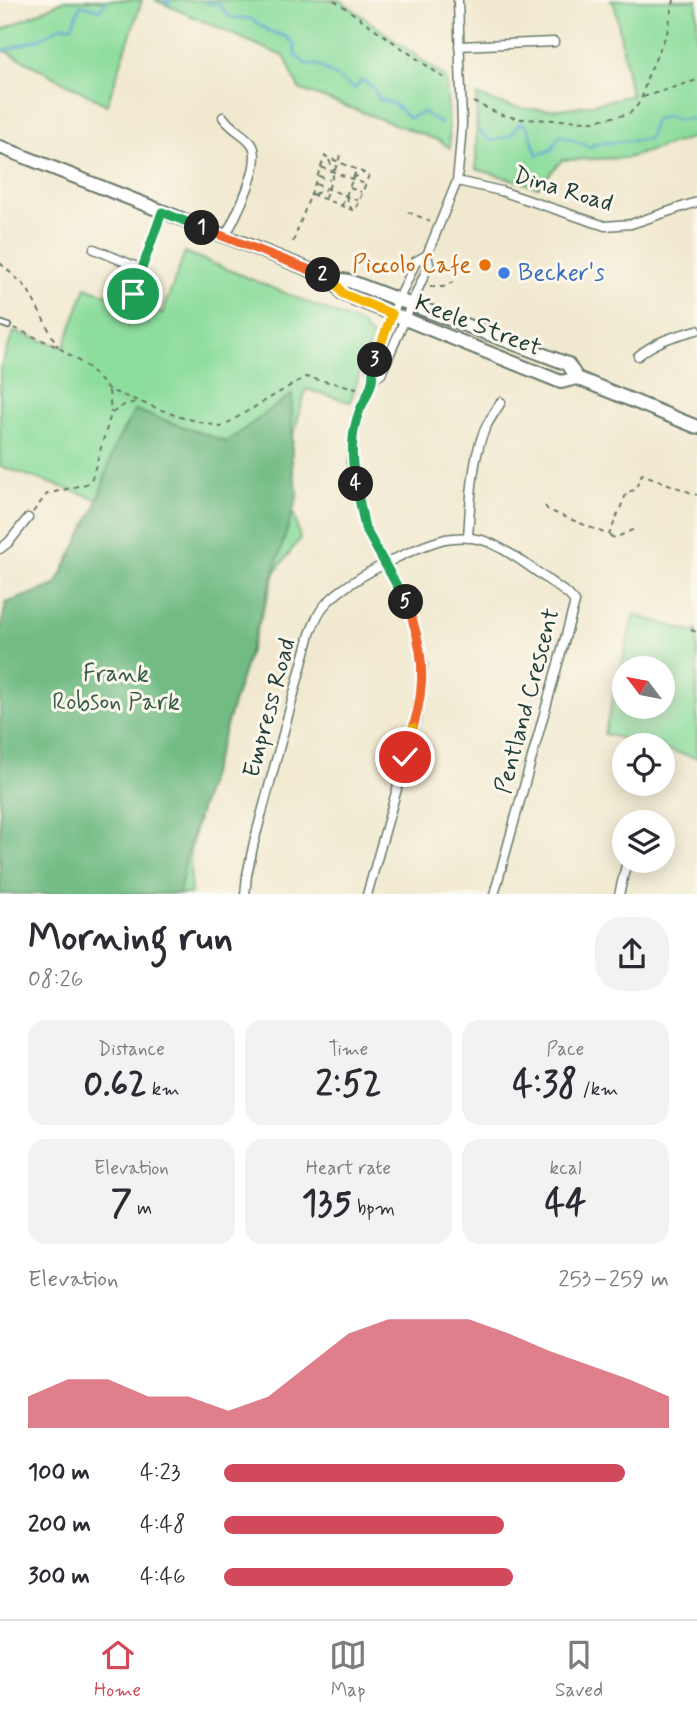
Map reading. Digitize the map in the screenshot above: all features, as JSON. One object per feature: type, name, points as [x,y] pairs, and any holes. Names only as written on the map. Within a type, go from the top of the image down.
[{"type":"main road","name":"Keele Street","points":[[0,147],[333,279],[349,281],[568,364],[577,378],[697,427]]},
{"type":"main road","name":"Keele Street","points":[[333,279],[343,294],[405,320],[561,382],[577,378]]},
{"type":"street","points":[[373,379],[371,370],[392,314],[416,261],[426,254],[457,181],[462,124],[458,0]]},
{"type":"street","points":[[459,46],[554,42]]},
{"type":"street","points":[[223,117],[231,128],[251,143],[256,152],[254,171],[225,237]]},
{"type":"street","name":"Dina Road","points":[[457,181],[501,191],[605,226],[631,224],[697,202]]},
{"type":"street","points":[[133,294],[162,212]]},
{"type":"street","points":[[94,250],[142,269]]},
{"type":"street","points":[[367,894],[417,718],[423,665],[414,623],[365,528],[351,462],[357,416],[373,379],[381,374],[412,305],[429,264],[426,254]]},
{"type":"street","points":[[638,356],[663,339],[697,330]]},
{"type":"street","points":[[468,538],[470,500],[478,452],[485,426],[501,401]]},
{"type":"street","points":[[0,549],[28,519]]},
{"type":"street","name":"Pentland Crescent","points":[[385,564],[448,538],[484,540],[502,549],[568,594],[575,603],[494,894]]},
{"type":"street","name":"Empress Road","points":[[245,894],[254,842],[317,616],[340,590],[385,564]]},
{"type":"street","points":[[619,894],[624,873]]},
{"type":"lane","points":[[0,323],[8,326]]},
{"type":"path","points":[[334,0],[447,79]]},
{"type":"path","points":[[473,102],[502,115],[521,118],[593,121],[629,114],[642,97],[647,78],[667,33],[674,0]]},
{"type":"path","points":[[642,97],[697,80]]},
{"type":"path","points":[[324,199],[341,153]]},
{"type":"path","points":[[293,242],[325,156],[369,175],[355,211],[312,195]]},
{"type":"path","points":[[328,158],[334,172]]},
{"type":"path","points":[[321,167],[366,184]]},
{"type":"path","points":[[341,206],[356,169]]},
{"type":"path","points":[[352,179],[364,173]]},
{"type":"path","points":[[318,175],[331,181]]},
{"type":"path","points":[[315,184],[359,201]]},
{"type":"path","points":[[349,188],[362,193]]},
{"type":"path","points":[[312,195],[328,189]]},
{"type":"path","points":[[345,196],[352,210]]},
{"type":"path","points":[[408,212],[440,225]]},
{"type":"path","points":[[0,263],[27,288],[58,347]]},
{"type":"path","points":[[429,287],[436,288],[453,282]]},
{"type":"path","points":[[8,326],[58,347],[87,367],[109,390],[180,417],[221,427],[305,377],[357,388]]},
{"type":"path","points":[[28,519],[47,494],[86,484],[92,478],[111,414],[109,390]]},
{"type":"path","points":[[111,414],[122,406],[139,401]]},
{"type":"path","points":[[609,536],[627,492],[635,490],[642,474],[697,495]]},
{"type":"path","points":[[677,495],[680,489]]},
{"type":"path","points":[[545,506],[548,510],[615,538],[637,528]]},
{"type":"path","points":[[691,630],[697,632]]},
{"type":"green space","points":[[65,0],[142,0],[107,105],[0,48],[0,31]]},
{"type":"green space","points":[[155,0],[340,0],[446,78],[450,148],[440,141],[299,89],[285,57]]},
{"type":"green space","points":[[611,0],[697,0],[697,136],[627,158],[562,160],[538,187],[476,169],[477,95],[515,107],[554,109],[631,95],[615,6]]},
{"type":"green space","name":"Frank Robson Park","points":[[185,252],[363,325],[372,337],[350,402],[306,389],[293,436],[288,489],[300,539],[276,571],[204,792],[190,852],[191,894],[0,894],[68,582],[106,502],[0,466],[0,368],[14,332],[64,347],[86,287],[162,314]]},
{"type":"green space","name":"Frank Robson Park","points":[[292,394],[292,466],[298,495],[189,845],[179,894],[0,894],[0,632],[6,603],[56,585],[95,508],[116,443],[135,410],[227,442]]},
{"type":"green space","points":[[634,615],[695,633],[697,629],[697,758],[675,752],[675,733],[612,733],[612,736],[604,734],[612,702],[612,719],[676,719],[676,656],[624,656]]},
{"type":"waterway","points":[[0,52],[41,38],[61,26],[72,26],[81,4],[100,10],[106,0]]},
{"type":"waterway","points":[[163,0],[169,3],[171,0]]},
{"type":"waterway","points":[[206,0],[207,3],[219,4],[229,17],[251,19],[269,31],[287,37],[294,44],[296,56],[306,64],[318,65],[355,89],[361,80],[374,88],[379,99],[394,104],[409,118],[423,112],[441,124]]},
{"type":"waterway","points":[[479,131],[491,141],[510,136],[521,122],[528,128],[537,155],[551,150],[560,135],[591,147],[595,144],[648,139],[655,120],[666,116],[677,120],[697,118]]},
{"type":"place","name":"Piccolo Cafe","points":[[485,265]]},
{"type":"place","name":"Becker's","points":[[504,273]]},
{"type":"route","points":[[133,294],[162,212],[333,279],[343,294],[392,314],[371,370],[373,379],[357,416],[351,462],[365,528],[405,600],[419,642],[423,665],[422,688],[417,718],[405,757]]}]
